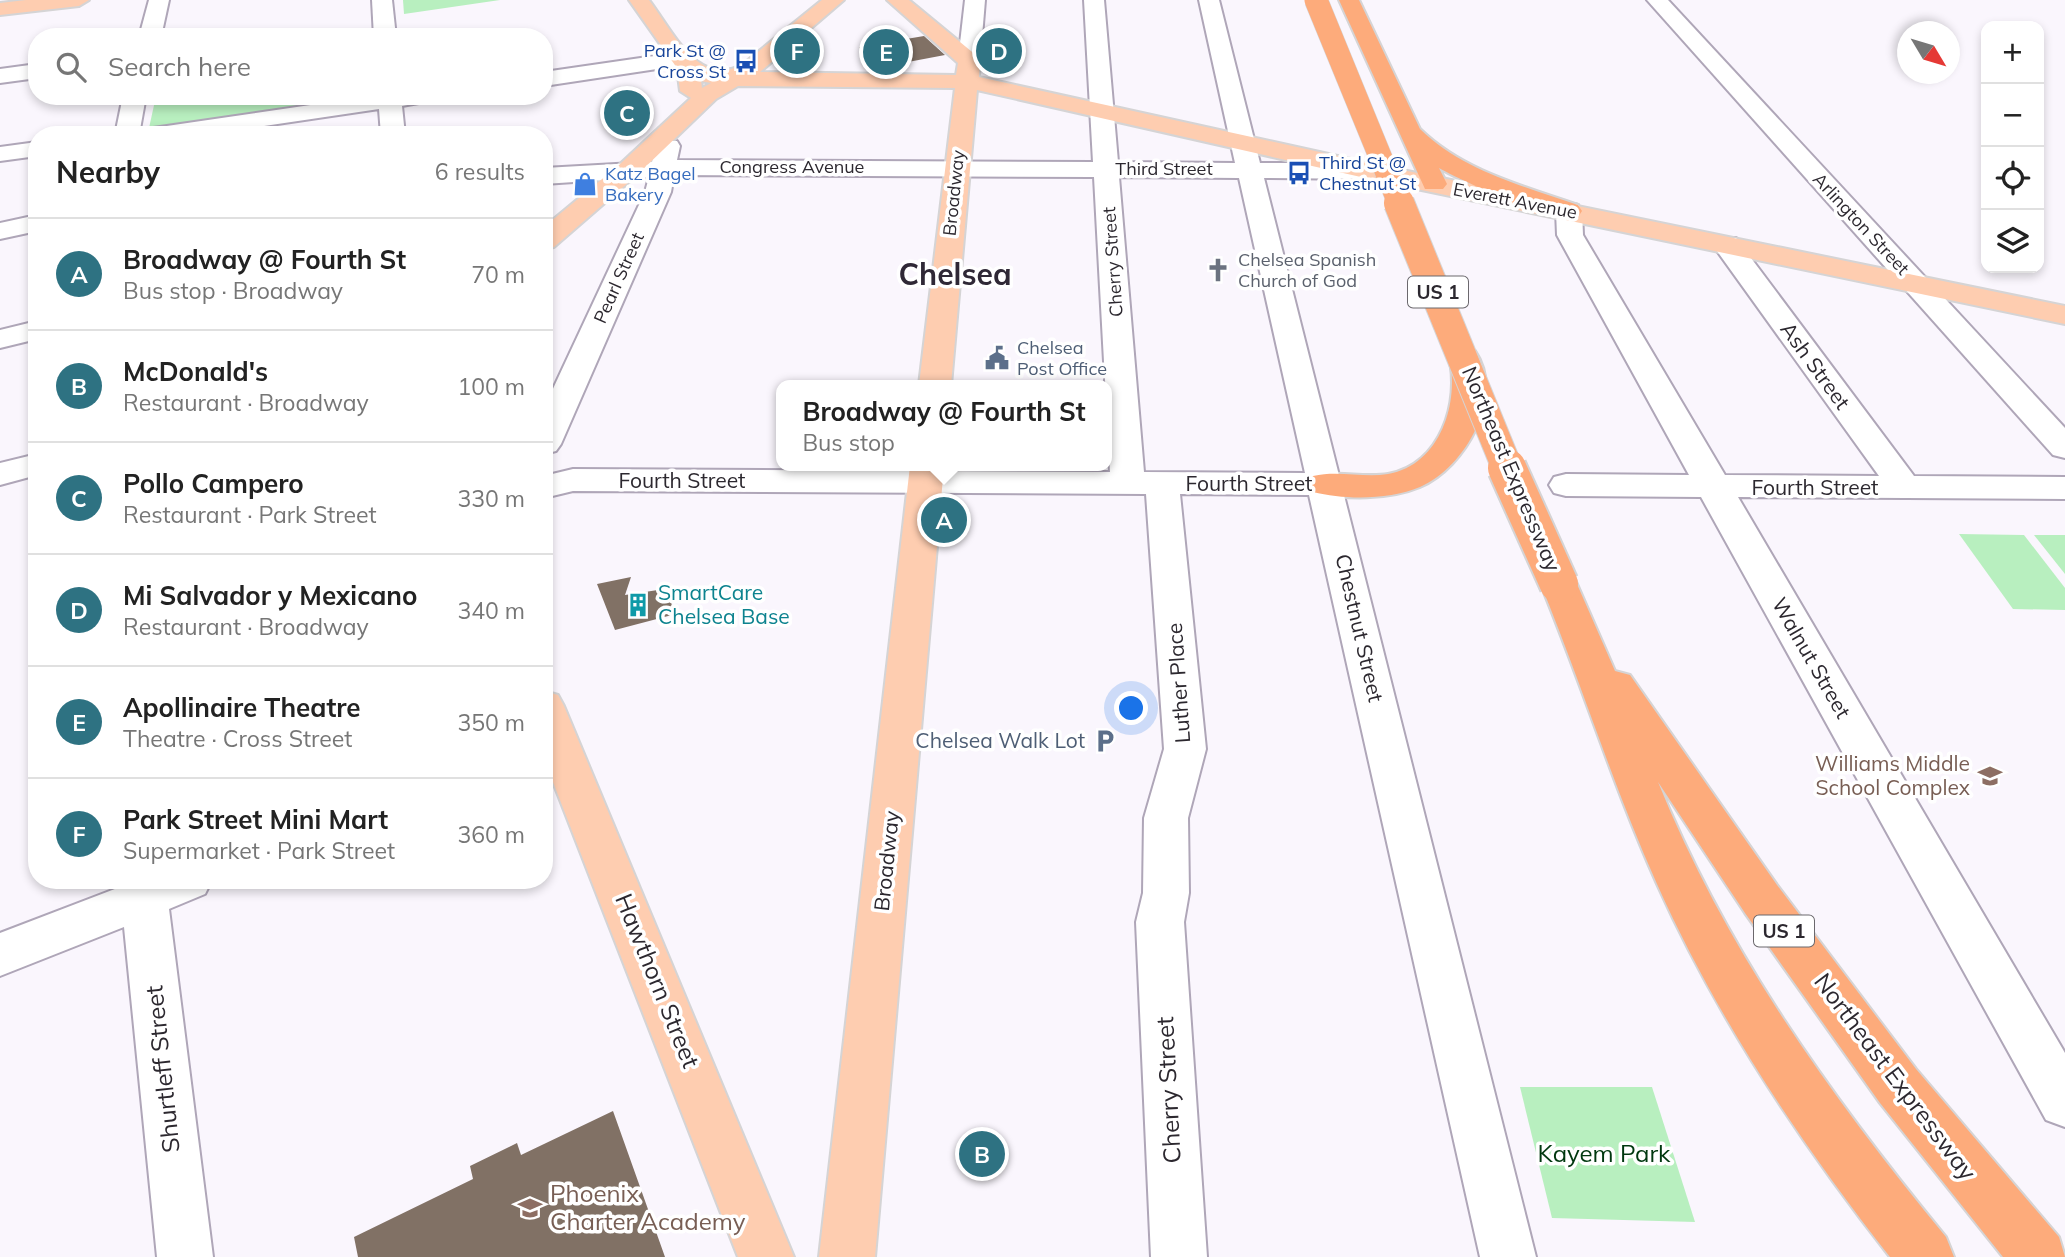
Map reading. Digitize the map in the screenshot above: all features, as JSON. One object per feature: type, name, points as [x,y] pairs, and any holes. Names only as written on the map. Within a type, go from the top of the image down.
[{"type":"highway","name":"Northeast Expressway","points":[[1317,0],[1528,515],[1576,617],[1633,775],[1694,913],[1736,989],[1795,1082],[1926,1257]]},
{"type":"highway","name":"Northeast Expressway","points":[[1317,0],[1528,518],[1601,660],[1689,794],[1855,1028],[1951,1155],[2039,1257]]},
{"type":"highway","points":[[1349,0],[1434,184]]},
{"type":"highway","points":[[1405,123],[1422,145],[1449,163],[1569,211]]},
{"type":"highway","points":[[1325,484],[1396,483],[1415,476],[1430,465],[1459,428],[1469,402],[1469,377],[1463,355]]},
{"type":"main road","points":[[0,9],[79,0]]},
{"type":"main road","points":[[639,0],[685,63],[709,76],[734,79],[968,71],[1246,156]]},
{"type":"main road","points":[[553,234],[628,170],[708,94],[751,69],[834,0]]},
{"type":"main road","points":[[897,0],[968,71]]},
{"type":"main road","name":"Pearl Street","points":[[676,124],[691,93],[692,79],[685,63]]},
{"type":"main road","name":"Broadway","points":[[935,380],[968,71]]},
{"type":"main road","name":"Everett Avenue","points":[[1372,171],[2065,315]]},
{"type":"main road","name":"Broadway","points":[[847,1257],[926,474]]},
{"type":"main road","name":"Hawthorn Street","points":[[553,739],[766,1257]]},
{"type":"street","points":[[152,28],[159,0]]},
{"type":"street","points":[[382,0],[384,28]]},
{"type":"street","name":"Broadway","points":[[968,71],[975,0]]},
{"type":"street","name":"Cherry Street","points":[[1094,0],[1107,169],[1145,483]]},
{"type":"street","name":"Chestnut Street","points":[[1209,0],[1508,1257]]},
{"type":"street","name":"Arlington Street","points":[[1657,0],[2065,448]]},
{"type":"street","points":[[553,78],[685,63]]},
{"type":"street","points":[[0,76],[28,72]]},
{"type":"street","points":[[129,126],[133,105]]},
{"type":"street","points":[[212,126],[350,105]]},
{"type":"street","points":[[390,105],[392,126]]},
{"type":"street","name":"Pearl Street","points":[[553,424],[661,180],[676,124]]},
{"type":"street","points":[[0,154],[28,150]]},
{"type":"street","name":"Third Street","points":[[956,168],[1107,169],[1246,156],[1372,171]]},
{"type":"street","name":"Congress Avenue","points":[[553,175],[628,170],[661,180],[956,168]]},
{"type":"street","points":[[603,192],[661,180]]},
{"type":"street","name":"Walnut Street","points":[[1569,211],[1570,235],[2065,1102]]},
{"type":"street","points":[[0,231],[28,225]]},
{"type":"street","name":"Ash Street","points":[[1726,244],[1905,488]]},
{"type":"street","points":[[0,339],[28,332]]},
{"type":"street","points":[[0,474],[28,466]]},
{"type":"street","name":"Fourth Street","points":[[554,481],[926,474],[1145,483],[1325,484]]},
{"type":"street","name":"Luther Place","points":[[1145,483],[1185,749],[1166,818],[1166,893],[1160,922]]},
{"type":"street","name":"Fourth Street","points":[[1566,485],[1714,488],[2065,488]]},
{"type":"street","points":[[0,955],[151,889]]},
{"type":"street","name":"Shurtleff Street","points":[[158,889],[185,1257]]},
{"type":"street","name":"Cherry Street","points":[[1160,922],[1179,1257]]},
{"type":"green space","points":[[403,0],[500,0],[404,14]]},
{"type":"green space","points":[[154,105],[310,105],[163,126],[149,126]]},
{"type":"green space","points":[[1959,534],[2024,535],[2065,588],[2065,610],[2013,609]]},
{"type":"green space","points":[[2034,535],[2065,535],[2065,574]]},
{"type":"green space","name":"Kayem Park","points":[[1520,1087],[1652,1087],[1695,1222],[1552,1218]]},
{"type":"building","points":[[924,36],[945,55],[871,69],[859,47]]},
{"type":"building","name":"SmartCare Chelsea Base","points":[[631,577],[625,595],[671,588],[672,615],[615,630],[597,584]]},
{"type":"building","name":"Phoenix Charter Academy","points":[[613,1111],[665,1257],[358,1257],[354,1237],[473,1179],[470,1166],[517,1143],[521,1155]]},
{"type":"place","name":"Park Street Mini Mart","points":[[797,51]]},
{"type":"place","name":"Mi Salvador y Mexicano","points":[[999,51]]},
{"type":"place","name":"Apollinaire Theatre","points":[[886,52]]},
{"type":"place","name":"Park St @ Cross St","points":[[746,61]]},
{"type":"place","name":"Pollo Campero","points":[[627,113]]},
{"type":"place","name":"Third St @ Chestnut St","points":[[1299,173]]},
{"type":"place","name":"Katz Bagel Bakery","points":[[585,184]]},
{"type":"place","name":"Chelsea Spanish Church of God","points":[[1218,270]]},
{"type":"place","name":"Chelsea Post Office","points":[[997,358]]},
{"type":"place","name":"Broadway @ Fourth St","points":[[944,520]]},
{"type":"place","name":"SmartCare Chelsea Base","points":[[638,605]]},
{"type":"place","name":"Chelsea Walk Lot","points":[[1105,741]]},
{"type":"place","name":"Williams Middle School Complex","points":[[1990,776]]},
{"type":"place","name":"McDonald's","points":[[982,1154]]},
{"type":"place","name":"Phoenix Charter Academy","points":[[530,1208]]},
{"type":"district","name":"Chelsea","points":[[955,275]]}]
